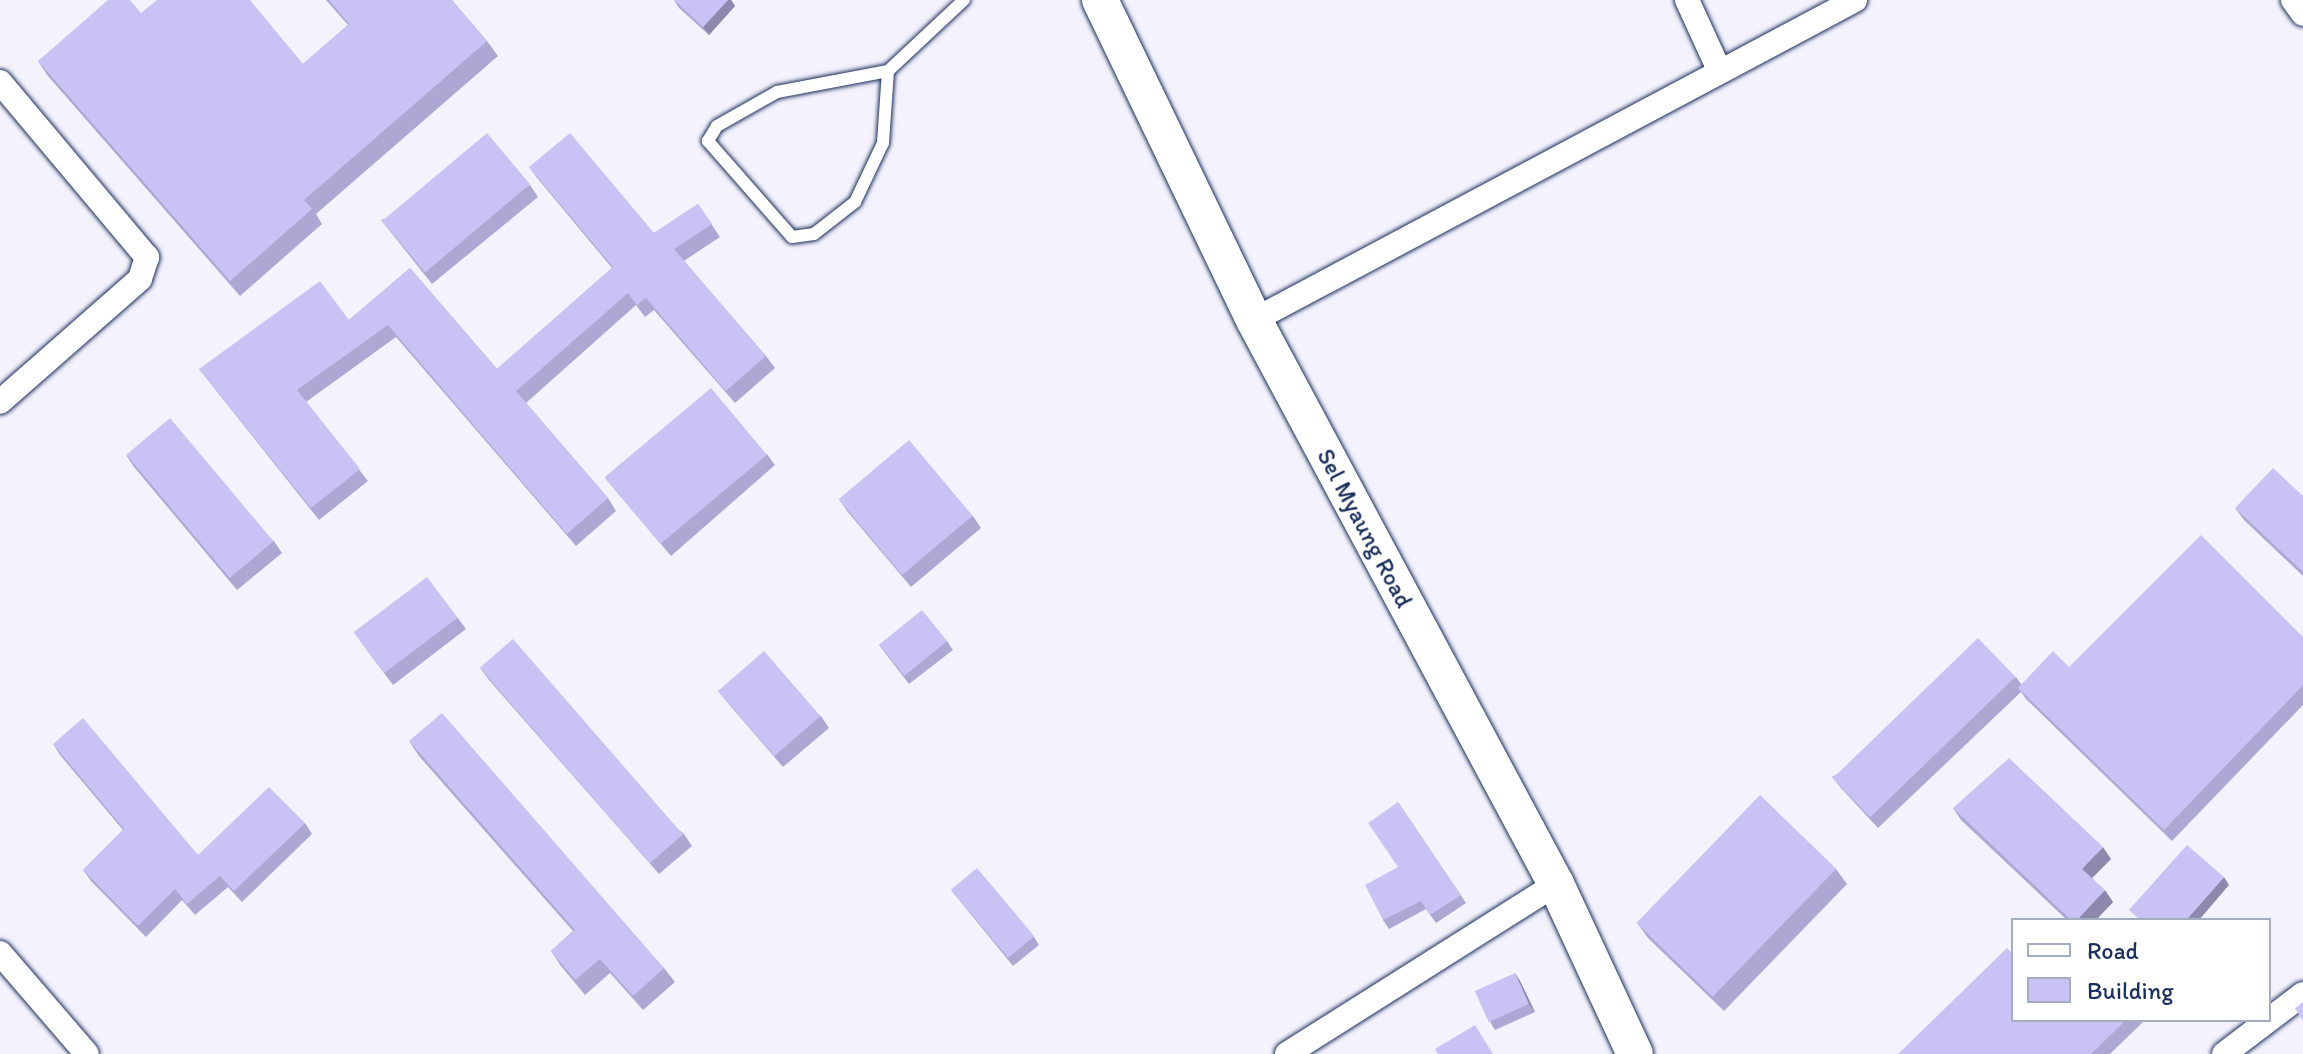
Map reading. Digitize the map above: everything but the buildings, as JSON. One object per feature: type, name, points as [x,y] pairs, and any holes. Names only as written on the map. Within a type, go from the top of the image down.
[{"type":"main road","name":"Sel Myaung Road","points":[[1100,0],[1254,320],[1556,884],[1635,1054]]},
{"type":"street","points":[[1687,0],[1720,72]]},
{"type":"street","points":[[1254,320],[1855,0]]},
{"type":"street","points":[[2293,0],[2303,14]]},
{"type":"street","points":[[0,82],[147,257],[140,279],[0,402]]},
{"type":"street","points":[[1287,1054],[1556,884]]},
{"type":"street","points":[[0,953],[87,1054]]},
{"type":"street","points":[[2271,1020],[2303,994]]},
{"type":"street","points":[[2232,1052],[2269,1022]]},
{"type":"lane","points":[[888,71],[883,143],[855,202],[814,234],[792,237],[708,141],[717,126],[777,92],[831,76],[888,71],[964,0]]}]
